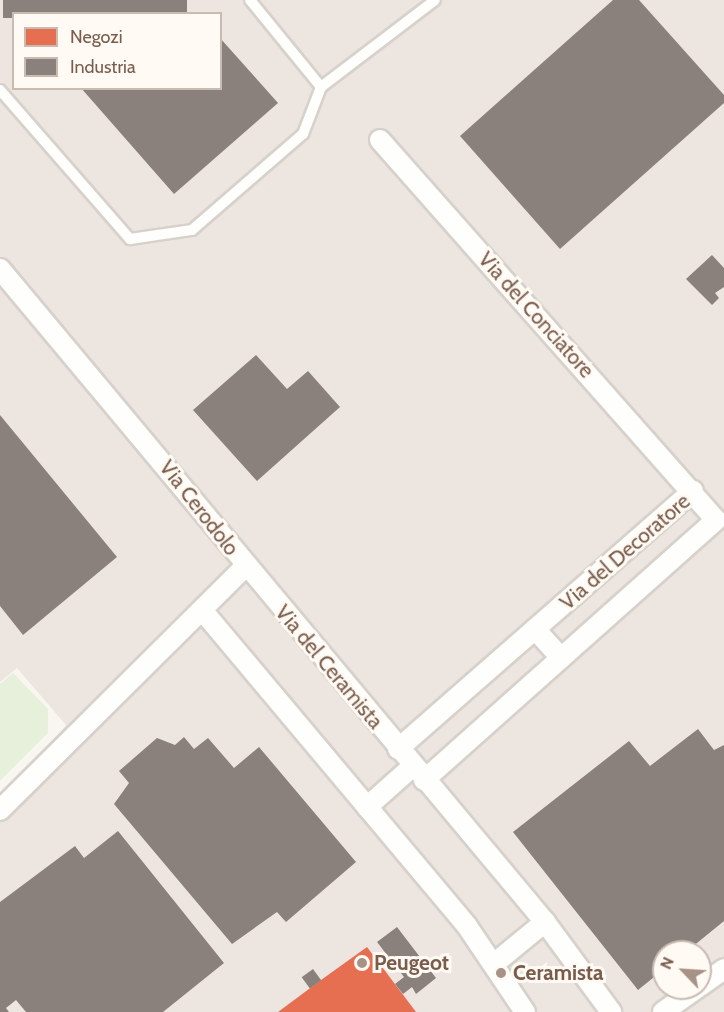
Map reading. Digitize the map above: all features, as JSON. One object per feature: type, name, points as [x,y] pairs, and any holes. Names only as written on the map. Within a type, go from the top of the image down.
[{"type":"street","name":"Via del Conciatore","points":[[380,140],[693,491]]},
{"type":"street","name":"Via Cerodolo","points":[[0,269],[220,530],[244,567],[0,810]]},
{"type":"street","name":"Via del Decoratore","points":[[398,749],[693,491],[716,520],[561,658],[418,773]]},
{"type":"street","name":"Via del Ceramista","points":[[244,567],[545,922],[611,1012]]},
{"type":"street","points":[[202,610],[495,963],[525,1012]]},
{"type":"street","points":[[535,629],[561,658]]},
{"type":"street","points":[[367,807],[418,773]]},
{"type":"street","points":[[495,963],[545,922]]},
{"type":"street","points":[[663,1012],[680,1000]]},
{"type":"lane","points":[[250,0],[321,87]]},
{"type":"lane","points":[[0,90],[122,232],[140,240],[192,230],[209,220],[303,134],[321,87],[435,0]]},
{"type":"shaded area","points":[[0,0],[724,0],[724,1012],[0,1012],[0,818],[66,725],[17,668],[0,682]]},
{"type":"green space","points":[[13,673],[48,709],[48,733],[0,781],[0,684]]},
{"type":"building: Negozi","name":"Peugeot","points":[[367,947],[416,1012],[278,1012],[321,980]]},
{"type":"building: Industria","points":[[3,0],[187,0],[187,12],[12,12],[12,18],[3,18]]},
{"type":"building: Industria","points":[[613,0],[639,0],[724,95],[724,103],[560,249],[460,136]]},
{"type":"building: Industria","points":[[222,40],[278,103],[174,194],[83,90],[222,90]]},
{"type":"building: Industria","points":[[712,255],[724,268],[724,287],[715,293],[719,298],[712,305],[686,279]]},
{"type":"building: Industria","points":[[256,355],[287,389],[308,371],[340,407],[257,481],[193,410]]},
{"type":"building: Industria","points":[[0,415],[117,557],[23,635],[0,606]]},
{"type":"building: Industria","points":[[698,729],[714,750],[724,745],[724,921],[701,940],[652,940],[652,979],[638,990],[513,832],[629,741],[650,766]]},
{"type":"building: Industria","points":[[184,737],[194,749],[208,738],[234,768],[259,747],[356,862],[286,922],[277,912],[232,944],[114,804],[129,783],[119,771],[157,738],[175,745]]},
{"type":"building: Industria","points":[[118,831],[224,963],[163,1012],[26,1012],[16,1000],[6,1008],[9,1012],[0,1012],[0,902],[75,846],[84,858]]},
{"type":"building: Industria","points":[[397,927],[436,978],[416,994],[412,987],[403,994],[395,984],[404,977],[377,942]]},
{"type":"building: Industria","points":[[313,969],[321,980],[310,989],[302,977]]},
{"type":"place","name":"Peugeot","points":[[362,963]]},
{"type":"place","name":"Ceramista","points":[[501,973]]}]
